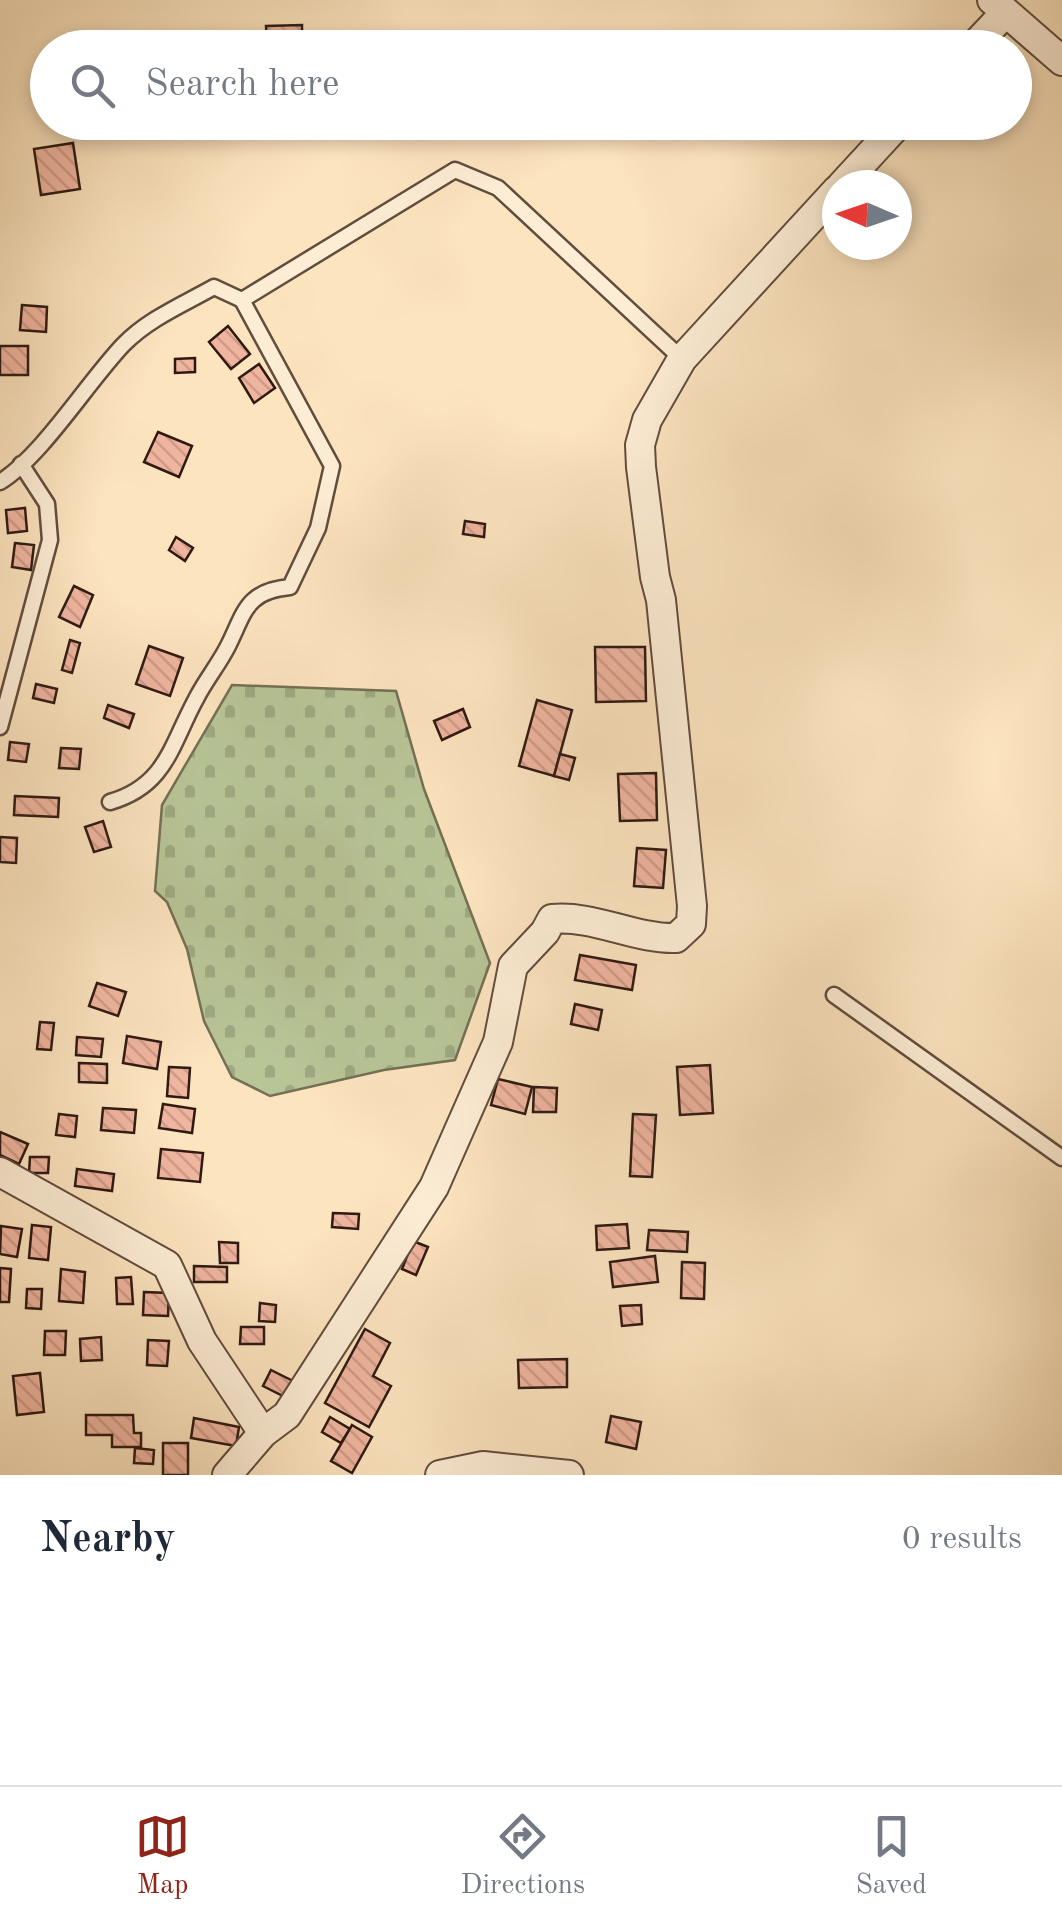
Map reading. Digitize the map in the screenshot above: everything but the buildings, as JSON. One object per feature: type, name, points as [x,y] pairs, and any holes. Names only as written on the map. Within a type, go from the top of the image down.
[{"type":"street","points":[[984,30],[999,6],[1026,30]]},
{"type":"street","points":[[1032,35],[1062,61]]},
{"type":"street","points":[[856,170],[884,140]]},
{"type":"street","points":[[227,1475],[263,1433],[288,1416],[434,1187],[498,1042],[514,966],[552,919],[570,917],[660,938],[676,938],[691,924],[661,600],[640,445],[647,420],[682,358],[822,207]]},
{"type":"street","points":[[0,1172],[167,1264],[202,1340],[263,1433]]},
{"type":"street","points":[[440,1475],[483,1466],[568,1475]]},
{"type":"lane","points":[[242,300],[455,170],[498,188],[682,358]]},
{"type":"lane","points":[[0,482],[21,464],[126,342],[214,287],[242,300],[332,466],[318,528],[290,588],[269,589],[244,608],[228,648],[192,706],[160,772],[133,796],[110,802]]},
{"type":"lane","points":[[0,727],[50,540],[47,504],[21,464]]},
{"type":"lane","points":[[834,994],[1062,1158]]},
{"type":"green space","points":[[232,685],[396,691],[424,789],[490,963],[455,1060],[384,1070],[270,1096],[232,1077],[204,1021],[187,949],[167,902],[155,891],[162,805]]}]
